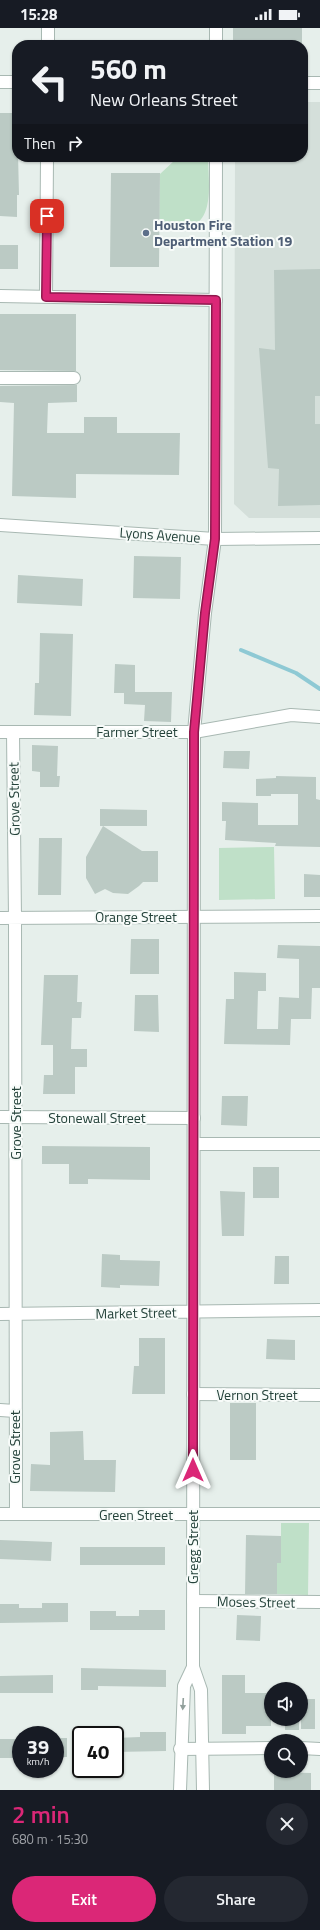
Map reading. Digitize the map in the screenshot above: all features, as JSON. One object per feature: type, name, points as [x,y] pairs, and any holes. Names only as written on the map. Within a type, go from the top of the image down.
[{"type":"street","points":[[48,28],[48,40]]},
{"type":"street","points":[[216,28],[216,40]]},
{"type":"street","points":[[0,82],[12,82]]},
{"type":"street","points":[[308,83],[320,82]]},
{"type":"street","points":[[46,297],[47,162]]},
{"type":"street","name":"Gregg Street","points":[[204,1790],[200,1690],[193,1666],[194,732],[205,613],[215,539],[216,162]]},
{"type":"street","points":[[0,296],[216,300]]},
{"type":"street","points":[[0,378],[74,378]]},
{"type":"street","name":"Lyons Avenue","points":[[0,525],[215,539],[320,538]]},
{"type":"street","name":"Farmer Street","points":[[0,732],[194,732],[291,715],[320,717]]},
{"type":"street","name":"Grove Street","points":[[13,732],[16,918],[16,1514]]},
{"type":"street","name":"Orange Street","points":[[0,918],[320,916]]},
{"type":"street","name":"Stonewall Street","points":[[0,1117],[194,1118]]},
{"type":"street","points":[[194,1144],[320,1144]]},
{"type":"street","name":"Market Street","points":[[0,1314],[320,1310]]},
{"type":"street","name":"Vernon Street","points":[[193,1394],[320,1395]]},
{"type":"street","points":[[0,1410],[15,1410]]},
{"type":"street","name":"Green Street","points":[[0,1514],[320,1514]]},
{"type":"street","name":"Moses Street","points":[[193,1601],[320,1602]]},
{"type":"street","name":"Gregg Street","points":[[180,1790],[180,1749],[184,1686],[193,1666]]},
{"type":"street","points":[[180,1749],[264,1748]]},
{"type":"street","points":[[308,1748],[320,1749]]},
{"type":"shaded area","points":[[308,102],[320,102],[320,518],[249,518],[234,504],[235,162],[308,162]]},
{"type":"green space","points":[[173,162],[208,162],[209,187],[206,209],[203,217],[196,224],[187,227],[159,226],[160,174]]},
{"type":"green space","points":[[274,847],[275,899],[219,900],[219,848]]},
{"type":"green space","points":[[281,1523],[309,1523],[308,1595],[277,1594],[277,1563],[281,1562]]},
{"type":"building","points":[[233,28],[302,28],[302,40],[233,40]]},
{"type":"building","points":[[0,113],[12,113],[12,162],[18,162],[19,195],[17,195],[17,217],[0,216]]},
{"type":"building","points":[[111,173],[160,173],[159,267],[110,267]]},
{"type":"building","points":[[0,245],[18,245],[18,269],[0,269]]},
{"type":"building","points":[[320,269],[320,396],[315,396],[315,424],[320,424],[320,505],[278,506],[279,469],[268,468],[259,348],[275,350],[274,270]]},
{"type":"building","points":[[0,314],[76,314],[76,371],[0,370]]},
{"type":"building","points":[[77,385],[77,402],[48,403],[47,433],[84,433],[84,417],[117,417],[117,433],[180,433],[179,475],[76,474],[76,498],[12,496],[14,403],[0,402],[0,386]]},
{"type":"building","points":[[134,556],[181,557],[180,599],[133,598]]},
{"type":"building","points":[[18,575],[83,579],[82,606],[17,603]]},
{"type":"building","points":[[40,633],[73,634],[71,716],[34,715],[35,683],[39,683]]},
{"type":"building","points":[[115,664],[135,665],[135,692],[172,692],[171,722],[144,721],[145,705],[124,704],[124,693],[114,693]]},
{"type":"building","points":[[32,745],[58,746],[57,776],[60,776],[59,787],[40,787],[40,772],[32,771]]},
{"type":"building","points":[[224,751],[250,751],[249,769],[223,768]]},
{"type":"building","points":[[276,776],[316,777],[316,799],[320,800],[320,847],[275,846],[276,843],[225,840],[226,821],[222,821],[222,802],[258,803],[258,825],[298,825],[298,794],[271,794],[271,796],[256,796],[256,779],[276,778]]},
{"type":"building","points":[[100,809],[147,810],[147,826],[100,826]]},
{"type":"building","points":[[103,826],[142,851],[158,851],[158,882],[143,882],[128,894],[113,893],[105,889],[95,894],[86,878],[86,857]]},
{"type":"building","points":[[39,838],[62,838],[61,895],[38,895]]},
{"type":"building","points":[[304,874],[320,875],[320,897],[304,897]]},
{"type":"building","points":[[131,939],[159,939],[159,974],[130,974]]},
{"type":"building","points":[[278,945],[320,946],[320,988],[312,988],[311,1019],[291,1019],[290,1045],[224,1044],[226,999],[234,999],[234,972],[266,973],[266,991],[258,991],[257,1029],[278,1029],[279,997],[299,998],[299,959],[277,958]]},
{"type":"building","points":[[44,975],[78,975],[77,1002],[82,1002],[81,1018],[72,1018],[71,1049],[87,1049],[87,1067],[75,1067],[75,1094],[43,1094],[44,1075],[53,1075],[53,1045],[41,1045]]},
{"type":"building","points":[[135,995],[158,995],[159,1032],[134,1031]]},
{"type":"building","points":[[222,1096],[248,1096],[247,1126],[221,1125]]},
{"type":"building","points":[[42,1146],[150,1147],[150,1180],[88,1179],[88,1184],[69,1184],[69,1164],[42,1164]]},
{"type":"building","points":[[253,1167],[279,1167],[279,1198],[253,1198]]},
{"type":"building","points":[[220,1191],[245,1192],[244,1236],[222,1236]]},
{"type":"building","points":[[102,1254],[120,1255],[120,1260],[160,1261],[159,1286],[120,1285],[120,1288],[101,1287]]},
{"type":"building","points":[[275,1256],[289,1256],[289,1284],[274,1284]]},
{"type":"building","points":[[139,1338],[165,1338],[165,1394],[132,1394],[134,1366],[139,1366]]},
{"type":"building","points":[[267,1339],[295,1340],[295,1360],[266,1359]]},
{"type":"building","points":[[230,1403],[256,1403],[256,1460],[230,1460]]},
{"type":"building","points":[[83,1431],[84,1460],[116,1460],[115,1492],[30,1491],[31,1464],[50,1465],[50,1432]]},
{"type":"building","points":[[246,1535],[281,1536],[281,1563],[277,1563],[277,1594],[245,1594]]},
{"type":"building","points":[[0,1540],[52,1542],[51,1561],[0,1559]]},
{"type":"building","points":[[80,1547],[165,1547],[165,1565],[80,1565]]},
{"type":"building","points":[[42,1603],[68,1603],[68,1622],[0,1623],[0,1604],[19,1604],[19,1608],[42,1608]]},
{"type":"building","points":[[139,1610],[165,1610],[165,1630],[90,1630],[90,1611],[116,1611],[116,1616],[139,1616]]},
{"type":"building","points":[[237,1615],[261,1616],[260,1641],[236,1640]]},
{"type":"building","points":[[81,1668],[166,1670],[166,1687],[98,1686],[98,1690],[81,1690]]},
{"type":"building","points":[[53,1675],[53,1693],[0,1693],[0,1676]]},
{"type":"building","points":[[222,1675],[245,1675],[245,1693],[264,1693],[264,1726],[246,1726],[246,1734],[222,1734]]},
{"type":"building","points":[[308,1699],[315,1699],[315,1729],[301,1729],[301,1726],[308,1726]]},
{"type":"building","points":[[285,1726],[299,1726],[299,1730],[285,1730]]},
{"type":"building","points":[[140,1732],[166,1732],[166,1751],[124,1752],[124,1738],[140,1737]]},
{"type":"building","points":[[64,1738],[67,1738],[67,1757],[64,1757]]},
{"type":"building","points":[[0,1739],[12,1739],[12,1758],[0,1758]]},
{"type":"building","points":[[308,1773],[311,1773],[311,1790],[274,1790],[274,1778],[308,1778]]},
{"type":"waterway","points":[[241,650],[296,673],[320,689]]},
{"type":"place","name":"Houston Fire Department Station 19","points":[[146,233]]},
{"type":"route","points":[[47,216],[46,297],[216,300],[215,539],[205,613],[194,732],[193,1470]]}]
